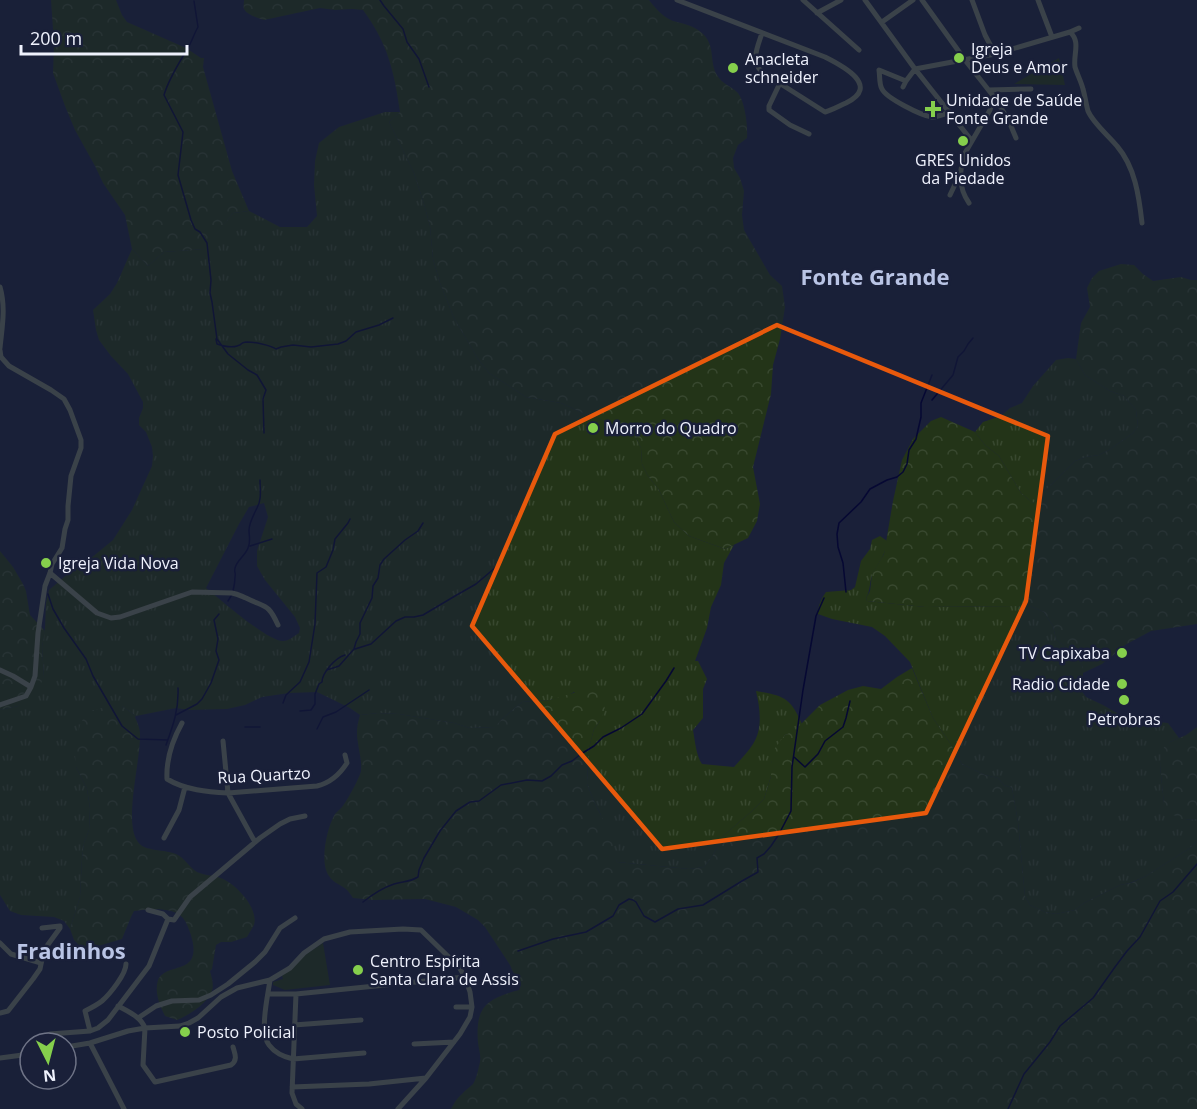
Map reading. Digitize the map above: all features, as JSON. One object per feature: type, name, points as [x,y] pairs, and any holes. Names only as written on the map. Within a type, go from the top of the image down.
[{"type":"street","points":[[677,0],[825,57],[836,62],[858,79],[860,90],[857,96],[825,112],[758,69],[756,57],[762,33]]},
{"type":"street","points":[[803,0],[859,50]]},
{"type":"street","points":[[817,14],[841,0]]},
{"type":"street","points":[[865,0],[915,69],[972,141]]},
{"type":"street","points":[[882,22],[914,0]]},
{"type":"street","points":[[922,0],[994,97],[1008,119],[1016,138]]},
{"type":"street","points":[[972,0],[995,54]]},
{"type":"street","points":[[1038,0],[1052,37]]},
{"type":"street","points":[[903,87],[915,69],[995,54],[1052,37],[1072,34],[1079,28]]},
{"type":"street","points":[[1072,34],[1076,50],[1075,66],[1089,112],[1093,122],[1117,146],[1133,173],[1142,224]]},
{"type":"street","points":[[906,81],[879,70],[881,87],[887,95],[926,116],[937,117],[950,112]]},
{"type":"street","points":[[780,83],[769,110],[790,125],[809,134]]},
{"type":"street","points":[[989,90],[1031,89]]},
{"type":"street","points":[[950,195],[959,176],[965,153],[990,110],[994,97]]},
{"type":"street","points":[[953,171],[959,176],[963,193],[969,203]]},
{"type":"street","points":[[0,287],[4,314],[1,357],[9,366],[64,399],[81,440],[81,448],[71,476],[68,520],[62,548],[52,564],[45,586],[35,676],[26,696],[0,705]]},
{"type":"street","points":[[50,573],[97,613],[111,618],[192,592],[236,593],[265,606],[273,614],[278,625]]},
{"type":"street","points":[[0,670],[31,687]]},
{"type":"street","points":[[164,838],[179,810],[185,787],[167,779],[169,753],[173,739],[182,723]]},
{"type":"street","points":[[223,741],[228,793],[255,842]]},
{"type":"street","name":"Rua Quartzo","points":[[185,787],[228,793],[317,786],[324,784],[341,771],[347,763],[345,755]]},
{"type":"street","points":[[148,910],[174,920],[190,897],[255,842],[280,824],[305,816]]},
{"type":"street","points":[[138,1018],[156,1006],[175,1000],[199,1000],[211,995],[255,962],[265,952],[280,928],[295,918]]},
{"type":"street","points":[[78,1032],[98,1028],[108,1020],[149,966],[168,919]]},
{"type":"street","points":[[0,1013],[8,1011],[40,969],[44,950],[60,926],[42,928]]},
{"type":"street","points":[[78,1044],[145,1028],[180,1026],[189,1023],[221,997],[237,988],[270,980],[290,968],[304,953],[324,939],[350,932],[421,930],[459,967],[470,992],[472,1007],[470,1017],[454,1041],[426,1078],[398,1109]]},
{"type":"street","points":[[0,943],[11,954],[41,963]]},
{"type":"street","points":[[90,1031],[85,1011],[106,997],[125,973],[126,964]]},
{"type":"street","points":[[268,994],[465,977]]},
{"type":"street","points":[[270,980],[266,1008],[266,1039],[268,1045],[276,1052],[293,1059],[364,1053]]},
{"type":"street","points":[[296,993],[292,1090],[296,1104],[302,1109]]},
{"type":"street","points":[[118,1006],[144,1024],[143,1065],[155,1082],[231,1065],[236,1058],[233,1047]]},
{"type":"street","points":[[456,1007],[472,1007]]},
{"type":"street","points":[[294,1025],[362,1020]]},
{"type":"street","points":[[414,1044],[454,1041]]},
{"type":"street","points":[[90,1042],[123,1108]]},
{"type":"street","points":[[0,1060],[18,1055]]},
{"type":"street","points":[[292,1090],[426,1078]]},
{"type":"highlighted area","points":[[777,325],[1048,436],[1026,601],[926,813],[662,849],[472,626],[555,434]]},
{"type":"green space","points":[[51,0],[116,0],[127,22],[204,58],[203,67],[232,171],[249,211],[233,213],[205,249],[164,252],[148,266],[132,249],[125,215],[103,183],[75,130],[53,73]]},
{"type":"green space","points":[[244,0],[649,0],[666,17],[692,26],[702,33],[711,48],[717,75],[721,81],[738,93],[742,102],[747,138],[738,145],[733,158],[734,168],[744,191],[742,215],[744,230],[770,275],[782,286],[785,307],[773,365],[771,394],[753,467],[760,504],[757,521],[748,538],[725,549],[689,536],[674,522],[659,490],[648,476],[642,464],[641,448],[636,438],[605,421],[561,403],[526,397],[489,373],[478,359],[454,318],[440,283],[433,259],[430,226],[424,204],[414,173],[389,122],[400,112],[389,58],[372,22],[363,10],[320,8],[264,20],[245,11]]},
{"type":"green space","points":[[1059,58],[1065,85],[1014,84]]},
{"type":"green space","points":[[385,112],[400,112],[389,122],[414,173],[424,204],[430,226],[433,259],[440,283],[454,318],[489,373],[526,397],[561,403],[605,421],[636,438],[641,448],[642,464],[659,490],[674,522],[689,536],[725,549],[734,545],[724,563],[721,585],[711,607],[707,628],[695,661],[698,661],[707,679],[703,689],[703,718],[693,730],[702,764],[734,767],[751,747],[759,725],[756,691],[785,699],[794,708],[802,724],[794,732],[785,735],[771,763],[771,776],[764,799],[723,836],[704,867],[689,869],[617,862],[587,784],[588,752],[594,729],[600,721],[574,692],[550,700],[522,702],[496,727],[470,728],[454,723],[399,714],[360,715],[317,692],[262,697],[245,705],[227,709],[176,708],[136,716],[122,706],[76,767],[87,789],[90,808],[89,830],[84,843],[82,859],[80,897],[70,929],[64,921],[54,917],[21,915],[10,911],[0,895],[0,710],[18,706],[44,677],[42,647],[49,590],[113,540],[132,510],[152,466],[152,447],[146,432],[139,425],[143,402],[128,374],[99,340],[93,310],[110,294],[132,249],[148,266],[164,252],[204,249],[233,213],[249,211],[280,227],[307,227],[317,216],[314,185],[315,161],[319,143],[339,127]],"holes":[[[264,503],[268,517],[257,551],[257,566],[265,580],[295,617],[300,628],[299,633],[285,641],[276,639],[255,627],[206,588],[249,507]]]},
{"type":"green space","points":[[1121,264],[1134,265],[1153,281],[1181,277],[1197,280],[1197,624],[1151,631],[1125,645],[1102,664],[1083,673],[1083,667],[1073,651],[1056,639],[1053,626],[1044,612],[1030,606],[925,607],[867,601],[872,574],[884,554],[902,460],[913,439],[931,421],[941,417],[975,432],[985,445],[999,456],[1021,493],[1033,503],[1075,461],[1099,455],[1133,433],[1138,426],[1136,410],[1124,396],[1110,391],[1085,375],[1076,359],[1081,323],[1090,307],[1087,288],[1099,271]]},
{"type":"green space","points":[[1076,359],[1085,375],[1110,391],[1124,396],[1136,410],[1138,426],[1133,433],[1109,450],[1075,461],[1033,503],[1021,493],[999,456],[985,445],[975,432],[983,422],[1001,416],[1010,408],[1022,403],[1033,386],[1056,360]]},
{"type":"green space","points":[[880,536],[887,541],[886,546],[872,576],[867,601],[925,607],[1030,606],[1044,612],[1053,626],[1056,639],[1073,651],[1083,667],[1080,689],[1086,697],[1138,725],[1168,723],[1179,738],[1170,742],[1160,765],[1164,804],[1185,820],[1197,819],[1197,841],[1190,848],[1146,876],[1120,885],[1075,910],[1056,914],[1030,905],[1025,896],[1018,822],[1012,788],[1004,785],[998,778],[985,775],[962,764],[933,718],[910,662],[885,636],[872,627],[818,614],[820,603],[826,592],[851,590],[855,587],[861,561],[870,549],[872,540]]},
{"type":"green space","points":[[0,551],[23,584],[30,615],[45,631],[42,647],[44,677],[36,694],[18,706],[0,710]]},
{"type":"green space","points":[[912,668],[933,718],[962,764],[985,775],[998,778],[1004,785],[1012,788],[1018,822],[1025,896],[1030,905],[1056,914],[1075,910],[1120,885],[1146,876],[1190,848],[1197,841],[1197,1109],[451,1109],[459,1097],[473,1084],[477,1075],[480,1060],[478,1021],[481,1013],[491,1001],[519,990],[521,985],[519,978],[485,927],[456,907],[425,899],[353,898],[347,890],[329,876],[324,854],[329,827],[335,814],[350,795],[361,771],[357,739],[360,715],[399,714],[454,723],[470,728],[495,727],[522,702],[550,700],[590,688],[602,696],[605,709],[594,729],[588,752],[587,784],[611,836],[617,862],[689,869],[704,867],[723,836],[764,799],[771,776],[771,763],[775,748],[785,735],[794,731],[820,705],[848,690],[863,686],[881,689]]},
{"type":"green space","points":[[113,705],[122,706],[136,716],[140,730],[132,806],[134,833],[138,842],[150,849],[176,854],[197,872],[229,882],[246,898],[255,919],[247,937],[216,945],[210,971],[213,986],[210,996],[197,1008],[177,1020],[165,1016],[157,989],[158,980],[165,972],[185,965],[193,955],[191,935],[179,914],[160,909],[134,911],[122,939],[98,946],[81,947],[74,940],[70,929],[80,897],[82,859],[84,843],[89,830],[90,808],[87,789],[76,767],[76,739],[81,722],[90,711]]},
{"type":"green space","points":[[1197,727],[1197,819],[1184,820],[1167,812],[1160,765],[1164,747]]},
{"type":"green space","points":[[323,943],[330,985],[285,990],[273,985],[273,982],[283,979],[282,976],[303,956]]},
{"type":"waterway","points":[[380,0],[403,29],[407,42],[419,59],[429,87]]},
{"type":"waterway","points":[[194,1],[198,27],[164,95],[183,132],[178,175],[191,220],[195,229],[200,232],[207,243],[210,293],[217,339],[228,354],[257,375],[266,390],[263,399],[264,433]]},
{"type":"waterway","points":[[216,339],[217,344],[227,347],[250,342],[276,349],[293,345],[311,347],[338,344],[346,341],[356,332],[393,318]]},
{"type":"waterway","points":[[932,400],[953,375],[958,357],[973,338]]},
{"type":"waterway","points":[[846,592],[843,563],[838,547],[839,523],[861,502],[870,489],[903,472],[909,450],[916,439],[921,417],[921,403],[932,375]]},
{"type":"waterway","points":[[233,591],[235,568],[249,546],[250,524],[260,501],[260,480]]},
{"type":"waterway","points":[[283,703],[286,695],[300,682],[309,662],[315,624],[317,573],[326,567],[335,539],[350,519]]},
{"type":"waterway","points":[[327,670],[339,666],[354,649],[360,634],[360,623],[372,598],[373,586],[378,578],[380,565],[405,540],[418,531],[423,523]]},
{"type":"waterway","points":[[250,546],[272,539]]},
{"type":"waterway","points":[[355,649],[371,644],[396,621],[405,617],[423,615],[476,584],[496,567]]},
{"type":"waterway","points":[[48,594],[53,609],[86,659],[93,676],[122,726],[138,739],[168,740]]},
{"type":"waterway","points":[[228,601],[231,596]]},
{"type":"waterway","points":[[518,951],[553,939],[586,932],[613,916],[619,905],[629,899],[636,902],[644,916],[655,922],[678,909],[703,905],[758,872],[757,858],[771,846],[791,811],[792,767],[803,690],[816,616],[824,598]]},
{"type":"waterway","points":[[176,715],[197,704],[211,683],[219,660],[216,651],[218,639],[214,620],[219,614]]},
{"type":"waterway","points":[[300,711],[311,710],[315,704],[315,694],[327,670],[333,662],[345,655]]},
{"type":"waterway","points":[[363,902],[386,887],[418,877],[424,858],[440,831],[456,811],[470,802],[479,801],[501,785],[527,780],[542,781],[562,765],[594,746],[603,737],[642,714],[674,668]]},
{"type":"waterway","points":[[166,745],[176,710],[178,688]]},
{"type":"waterway","points":[[317,729],[323,717],[336,712],[369,690]]},
{"type":"waterway","points":[[794,757],[805,767],[818,754],[825,741],[843,727],[850,701]]},
{"type":"waterway","points":[[245,727],[260,727]]},
{"type":"waterway","points":[[1008,1109],[1024,1074],[1060,1026],[1093,998],[1140,937],[1160,901],[1173,892],[1197,864]]},
{"type":"place","name":"Igreja Deus e Amor","points":[[959,58]]},
{"type":"place","name":"Anacleta schneider","points":[[733,68]]},
{"type":"place","name":"Unidade de Saúde Fonte Grande","points":[[933,109]]},
{"type":"place","name":"GRES Unidos da Piedade","points":[[963,141]]},
{"type":"place","name":"Morro do Quadro","points":[[593,428]]},
{"type":"place","name":"Igreja Vida Nova","points":[[46,563]]},
{"type":"place","name":"TV Capixaba","points":[[1122,653]]},
{"type":"place","name":"Radio Cidade","points":[[1122,684]]},
{"type":"place","name":"Petrobras","points":[[1124,700]]},
{"type":"place","name":"Centro Espírita Santa Clara de Assis","points":[[358,970]]},
{"type":"place","name":"Posto Policial","points":[[185,1032]]},
{"type":"district","name":"Fonte Grande","points":[[875,277]]},
{"type":"district","name":"Fradinhos","points":[[71,951]]}]
